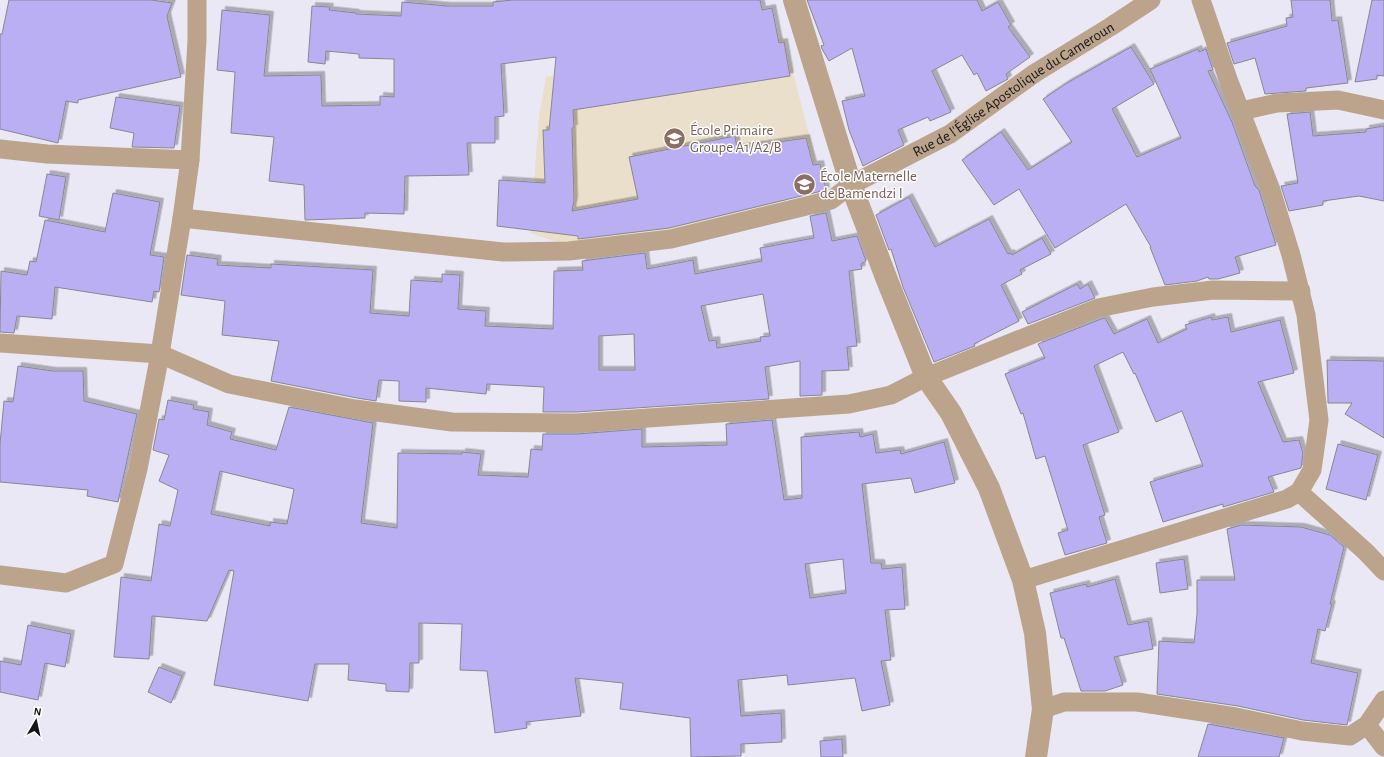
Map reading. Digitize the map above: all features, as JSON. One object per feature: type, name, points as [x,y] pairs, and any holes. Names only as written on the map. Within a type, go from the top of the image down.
[{"type":"street","points":[[0,575],[66,583],[114,564],[138,469],[160,354],[182,218],[190,160],[197,40],[197,0]]},
{"type":"street","points":[[794,0],[851,185],[926,377],[951,413],[989,488],[1024,580],[1035,633],[1043,709],[1036,757]]},
{"type":"street","name":"Rue de l'Église Apostolique du Cameroun","points":[[182,218],[503,252],[569,251],[672,239],[831,200],[851,185],[950,134],[1035,73],[1151,0]]},
{"type":"street","points":[[1024,580],[1287,499],[1299,492],[1312,470],[1319,420],[1306,315],[1301,291],[1271,190],[1229,82],[1201,0]]},
{"type":"street","points":[[1241,111],[1277,103],[1338,100],[1384,110]]},
{"type":"street","points":[[0,149],[47,154],[190,160]]},
{"type":"street","points":[[0,343],[160,354],[229,384],[354,410],[452,422],[576,423],[849,404],[891,395],[926,377],[1098,308],[1153,297],[1213,290],[1301,291]]},
{"type":"street","points":[[1299,492],[1366,552],[1384,571]]},
{"type":"street","points":[[1043,709],[1064,702],[1137,702],[1236,717],[1302,731],[1350,736],[1367,725],[1384,700]]},
{"type":"street","points":[[1367,725],[1384,747]]},
{"type":"shaded area","name":"École Primaire Groupe A1/A2/B","points":[[784,37],[816,162],[779,169],[789,213],[578,249],[530,233],[539,116],[546,77]]},
{"type":"building","points":[[9,0],[151,0],[172,3],[167,16],[181,77],[78,100],[78,103],[66,101],[58,143],[0,129],[0,34],[2,34]]},
{"type":"building","points":[[513,0],[760,0],[762,10],[772,8],[779,43],[784,42],[790,76],[573,110],[574,200],[572,211],[638,199],[629,157],[735,136],[737,148],[806,138],[813,165],[820,164],[826,190],[669,228],[578,239],[578,236],[497,226],[499,180],[545,183],[543,130],[549,130],[556,57],[501,64],[504,116],[495,117],[495,143],[467,143],[469,175],[405,176],[404,214],[365,213],[365,218],[305,220],[304,185],[269,181],[274,137],[231,133],[235,72],[217,70],[222,10],[270,15],[264,76],[321,75],[322,106],[380,105],[380,96],[394,97],[394,59],[359,58],[359,54],[326,51],[325,64],[308,62],[312,6],[330,7],[329,10],[356,14],[401,16],[402,2],[447,6],[493,6],[493,2]]},
{"type":"building","points":[[807,0],[977,0],[982,11],[998,2],[1011,25],[1008,27],[1030,57],[1006,74],[1008,79],[986,91],[977,73],[974,75],[962,55],[932,71],[951,112],[930,121],[928,117],[898,130],[904,145],[863,166],[849,130],[842,101],[865,96],[852,48],[829,61],[822,49],[821,46],[824,45]]},
{"type":"building","points":[[1291,0],[1330,0],[1332,21],[1338,20],[1348,83],[1306,88],[1306,91],[1265,94],[1255,58],[1234,64],[1227,43],[1287,26],[1286,18],[1293,17]]},
{"type":"building","points":[[1372,0],[1384,0],[1384,76],[1377,75],[1377,79],[1355,82]]},
{"type":"building","points":[[1131,47],[1154,84],[1112,109],[1137,157],[1181,138],[1150,69],[1198,49],[1199,52],[1206,49],[1213,70],[1208,71],[1232,122],[1255,186],[1259,190],[1276,245],[1235,257],[1240,273],[1218,279],[1209,279],[1208,277],[1197,281],[1165,285],[1151,247],[1126,204],[1055,248],[1019,189],[994,205],[962,160],[1001,132],[1028,170],[1072,142],[1043,99],[1067,83]]},
{"type":"building","points":[[116,97],[180,106],[174,148],[132,147],[134,133],[110,128]]},
{"type":"building","points":[[1310,112],[1313,136],[1366,132],[1366,129],[1384,126],[1384,201],[1359,196],[1323,201],[1323,205],[1289,211],[1281,186],[1298,183],[1287,114]]},
{"type":"building","points":[[47,174],[66,177],[59,220],[39,216]]},
{"type":"building","points":[[113,193],[160,202],[150,255],[164,257],[159,292],[154,291],[152,302],[55,287],[52,319],[17,316],[14,333],[0,332],[1,271],[27,275],[30,261],[36,262],[45,220],[105,232]]},
{"type":"building","points":[[909,197],[935,247],[989,219],[1008,254],[1011,253],[1012,255],[1042,238],[1051,254],[1020,270],[1022,274],[1001,285],[1019,321],[974,344],[975,346],[934,362],[903,287],[891,249],[889,250],[876,215]]},
{"type":"building","points":[[826,213],[832,241],[857,236],[866,261],[861,264],[862,269],[849,271],[857,346],[847,347],[849,370],[822,371],[822,395],[800,396],[800,361],[765,367],[769,399],[576,412],[543,412],[544,387],[487,384],[486,394],[426,388],[426,402],[399,401],[399,381],[379,380],[376,401],[271,381],[279,341],[222,335],[225,301],[181,295],[187,255],[218,259],[217,265],[271,268],[271,264],[373,270],[370,313],[409,316],[411,280],[442,282],[442,274],[460,275],[458,309],[486,311],[485,326],[553,329],[554,271],[583,270],[582,261],[645,253],[647,269],[693,260],[695,274],[762,261],[760,248],[814,238],[810,216]],"holes":[[[763,294],[770,336],[760,337],[761,341],[717,348],[716,340],[709,341],[701,306]],[[634,334],[635,370],[599,370],[599,336]]]},
{"type":"building","points":[[1077,284],[1080,289],[1088,284],[1095,298],[1028,324],[1022,312]]},
{"type":"building","points":[[1211,317],[1212,320],[1228,317],[1231,332],[1280,320],[1294,373],[1258,382],[1283,442],[1299,440],[1303,453],[1301,468],[1268,477],[1274,492],[1223,507],[1223,504],[1163,522],[1150,482],[1203,466],[1182,411],[1156,422],[1135,373],[1134,374],[1123,352],[1094,366],[1119,432],[1083,445],[1105,515],[1099,517],[1107,543],[1065,555],[1058,533],[1068,530],[1045,456],[1036,459],[1023,413],[1021,414],[1005,374],[1045,358],[1038,344],[1101,319],[1105,318],[1114,334],[1147,319],[1158,343],[1187,329],[1185,325]]},
{"type":"building","points":[[1327,360],[1384,361],[1384,438],[1345,414],[1352,403],[1328,403]]},
{"type":"building","points":[[18,366],[53,371],[83,371],[84,401],[137,414],[118,502],[87,496],[88,490],[0,482],[0,444],[4,401],[13,402]]},
{"type":"building","points":[[168,400],[194,405],[193,409],[209,412],[207,425],[232,432],[230,439],[276,450],[289,407],[373,423],[361,523],[397,528],[398,453],[462,454],[462,452],[481,454],[478,475],[528,477],[531,449],[542,450],[543,434],[577,434],[642,429],[642,447],[727,445],[726,424],[772,420],[784,500],[802,498],[801,437],[859,432],[860,437],[873,434],[876,453],[900,450],[901,454],[944,442],[955,483],[915,493],[911,478],[862,484],[871,563],[881,563],[882,569],[902,567],[905,609],[885,610],[891,660],[881,661],[890,705],[862,711],[855,678],[788,685],[787,675],[738,680],[741,716],[781,713],[782,742],[741,744],[741,756],[691,757],[690,718],[620,709],[623,683],[575,678],[581,716],[526,722],[527,728],[495,733],[487,671],[460,670],[462,624],[419,623],[419,663],[410,663],[409,692],[386,691],[386,684],[348,680],[349,664],[315,664],[308,701],[214,685],[234,571],[229,570],[207,621],[152,616],[149,659],[114,657],[121,577],[151,581],[159,524],[170,526],[178,490],[159,481],[169,455],[153,450],[159,419],[164,420]],"holes":[[[220,471],[294,489],[287,524],[270,522],[270,526],[211,514]],[[843,559],[846,593],[810,598],[805,564]]]},
{"type":"building","points":[[1338,444],[1378,455],[1366,500],[1326,489]]},
{"type":"building","points":[[1241,525],[1301,527],[1330,535],[1344,547],[1325,631],[1318,629],[1311,663],[1358,673],[1347,725],[1303,720],[1238,706],[1157,694],[1159,641],[1194,643],[1197,614],[1197,580],[1235,580],[1227,529]]},
{"type":"building","points":[[1184,559],[1188,589],[1160,593],[1156,563]]},
{"type":"building","points":[[1115,579],[1128,625],[1148,621],[1153,649],[1114,657],[1123,685],[1105,691],[1081,691],[1064,638],[1061,638],[1050,593],[1086,584],[1087,587]]},
{"type":"building","points":[[28,625],[71,634],[65,667],[45,663],[38,700],[0,692],[0,661],[21,665]]},
{"type":"building","points":[[159,667],[182,676],[171,703],[148,692]]},
{"type":"building","points":[[1208,724],[1284,738],[1279,757],[1198,757]]},
{"type":"building","points":[[842,739],[843,757],[821,757],[820,741]]},
{"type":"place","name":"École Primaire Groupe A1/A2/B","points":[[674,139]]},
{"type":"place","name":"École Maternelle de Bamendzi I","points":[[805,185]]}]
